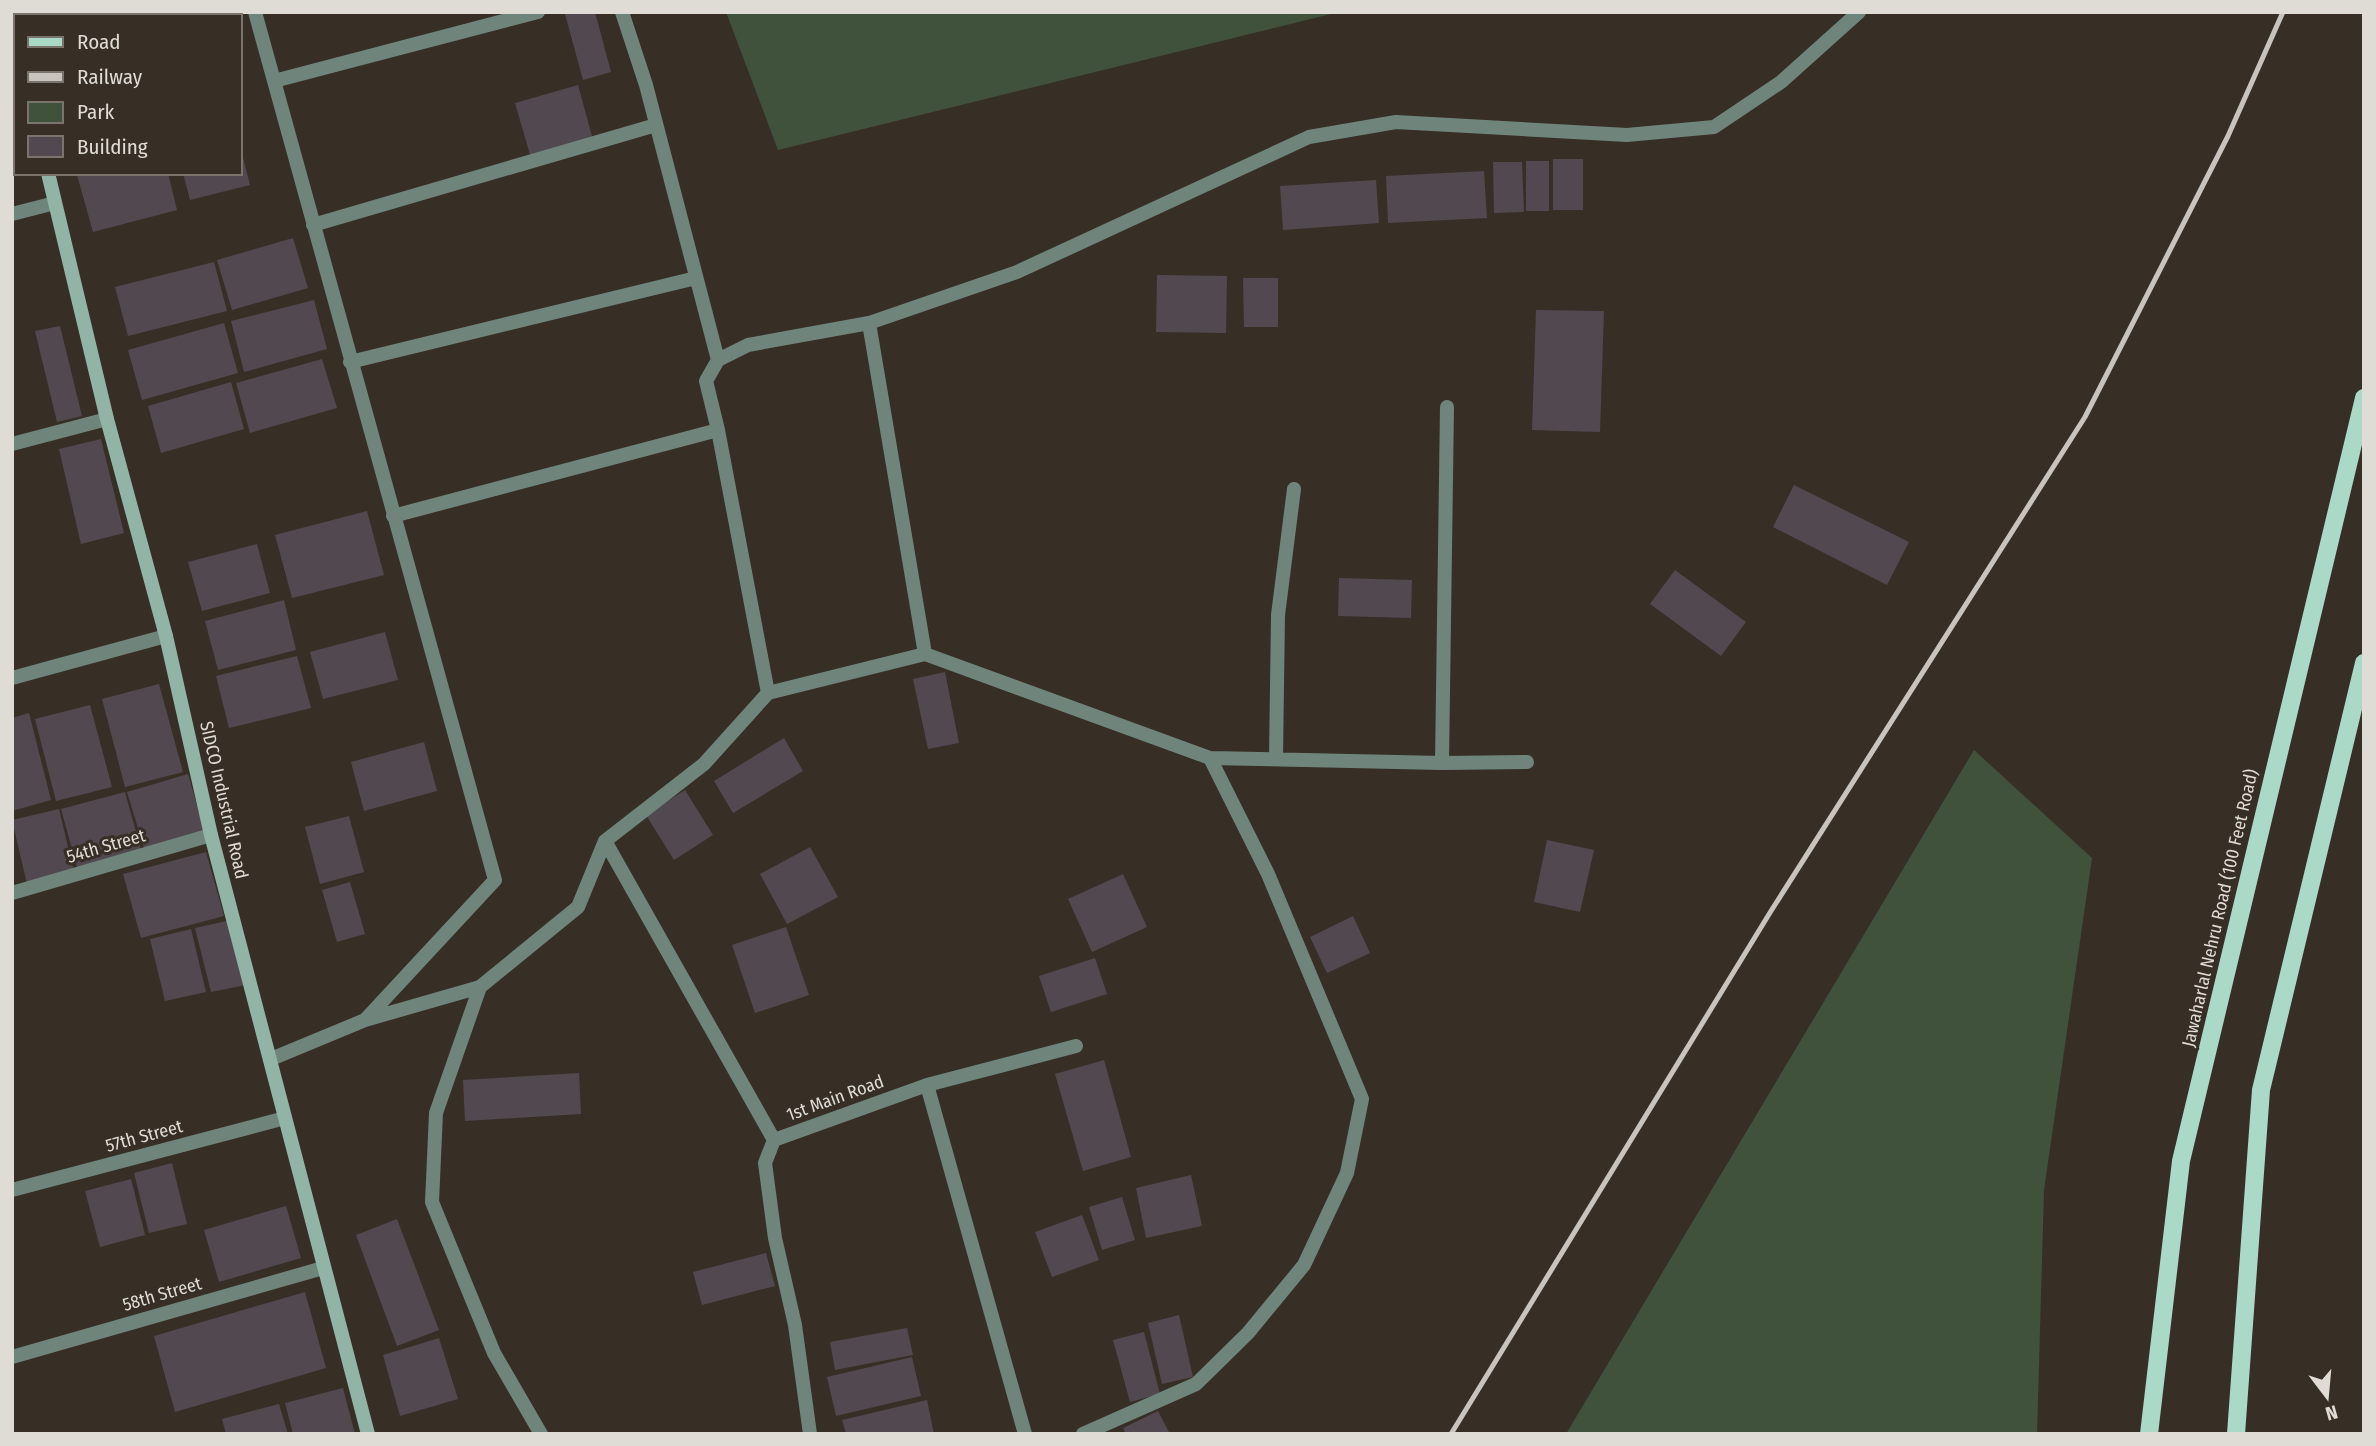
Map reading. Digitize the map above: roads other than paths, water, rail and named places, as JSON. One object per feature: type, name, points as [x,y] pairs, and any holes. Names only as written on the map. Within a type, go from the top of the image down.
[{"type":"main road","name":"Jawaharlal Nehru Road (100 Feet Road)","points":[[2149,1434],[2181,1161],[2364,398]]},
{"type":"main road","points":[[2236,1434],[2261,1090],[2364,663]]},
{"type":"street","points":[[255,12],[495,880],[365,1020]]},
{"type":"street","points":[[274,81],[538,12]]},
{"type":"street","points":[[622,12],[656,125],[718,360]]},
{"type":"street","points":[[768,693],[718,430],[706,381],[718,360],[748,345],[869,323],[1017,272],[1309,137],[1396,122],[1627,135],[1714,127],[1781,82],[1859,12]]},
{"type":"street","points":[[313,225],[656,125]]},
{"type":"street","name":"SIDCO Industrial Road","points":[[48,175],[107,419],[166,636],[211,835],[368,1434]]},
{"type":"street","points":[[12,214],[55,203]]},
{"type":"street","points":[[350,362],[696,278]]},
{"type":"street","points":[[869,323],[925,654]]},
{"type":"street","points":[[1442,763],[1447,407]]},
{"type":"street","points":[[12,444],[107,419]]},
{"type":"street","points":[[393,516],[718,430]]},
{"type":"street","points":[[1276,758],[1278,615],[1294,489]]},
{"type":"street","points":[[12,678],[166,636]]},
{"type":"street","points":[[271,1059],[365,1020],[480,987],[578,907],[605,841],[704,764],[768,693],[925,654],[1210,758],[1527,762]]},
{"type":"street","points":[[1083,1434],[1196,1384],[1248,1334],[1304,1265],[1347,1173],[1362,1099],[1268,874],[1210,758]]},
{"type":"street","name":"54th Street","points":[[12,893],[211,835]]},
{"type":"street","points":[[605,841],[774,1140]]},
{"type":"street","points":[[480,987],[436,1113],[432,1202],[494,1353],[541,1434]]},
{"type":"street","name":"1st Main Road","points":[[810,1434],[794,1325],[775,1238],[765,1163],[774,1140],[928,1085],[1076,1046]]},
{"type":"street","points":[[928,1085],[1025,1434]]},
{"type":"street","name":"57th Street","points":[[12,1190],[285,1118]]},
{"type":"street","name":"58th Street","points":[[12,1357],[323,1268]]},
{"type":"railway","points":[[1451,1434],[1771,911],[2085,417],[2228,136],[2283,12]]}]
